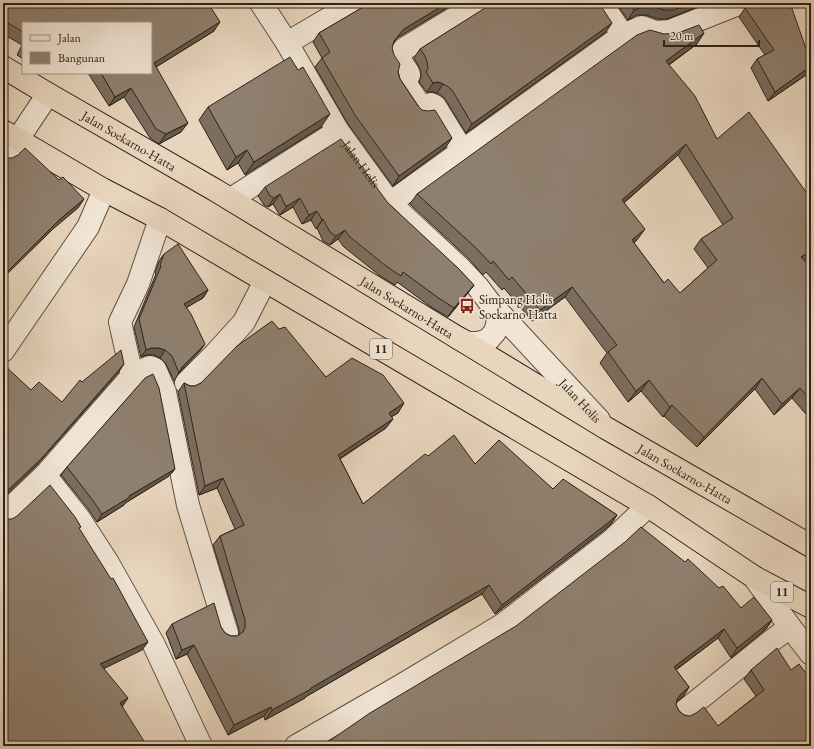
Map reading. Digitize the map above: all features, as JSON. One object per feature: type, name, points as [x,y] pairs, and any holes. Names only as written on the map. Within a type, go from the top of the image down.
[{"type":"highway","name":"Jalan Soekarno-Hatta","points":[[3,67],[231,199],[606,428],[811,546]]},
{"type":"highway","name":"11","points":[[11,135],[104,190],[160,219],[648,506],[754,577],[811,607]]},
{"type":"street","name":"Jalan Holis","points":[[261,3],[287,43],[338,131],[390,203],[460,268],[490,303],[606,428]]},
{"type":"street","points":[[287,43],[355,3]]},
{"type":"street","points":[[462,150],[435,106],[431,104],[422,108],[404,81],[409,75],[398,57],[404,49],[479,3]]},
{"type":"street","points":[[601,3],[623,36]]},
{"type":"street","points":[[390,203],[623,36],[642,27],[656,32],[670,31],[741,3]]},
{"type":"street","points":[[3,155],[11,135],[48,94]]},
{"type":"street","points":[[231,199],[338,131]]},
{"type":"street","points":[[3,351],[88,227],[104,190]]},
{"type":"street","points":[[132,376],[120,322],[138,284],[160,219]]},
{"type":"street","points":[[186,383],[244,322],[265,281]]},
{"type":"street","name":"Jalan Holis","points":[[458,338],[468,343],[478,343],[488,340],[494,332],[498,321],[496,311],[490,303]]},
{"type":"street","points":[[3,515],[45,475],[132,376],[145,368],[150,367],[155,369],[165,392],[188,505],[226,633]]},
{"type":"street","points":[[45,475],[79,518],[108,563],[154,645],[201,746]]},
{"type":"street","points":[[296,746],[502,625],[611,541],[648,506]]},
{"type":"street","points":[[754,577],[811,654]]},
{"type":"street","points":[[682,713],[790,627]]},
{"type":"building","points":[[3,3],[208,3],[220,22],[154,63],[188,123],[166,134],[156,129],[131,88],[115,97],[102,74],[152,74],[152,22],[22,22],[22,31],[3,20]]},
{"type":"building","points":[[369,3],[447,3],[404,29],[394,41],[392,48],[394,55],[400,64],[398,72],[400,79],[418,106],[422,110],[435,110],[452,138],[399,176],[355,115],[322,58],[330,52],[319,33]]},
{"type":"building","points":[[493,3],[599,3],[612,23],[472,124],[452,90],[438,82],[433,83],[426,72],[428,68],[427,62],[420,49]]},
{"type":"building","points":[[629,3],[690,3],[674,10],[664,10],[652,6],[644,6],[634,10]]},
{"type":"building","points":[[755,3],[790,3],[811,63],[811,66],[775,92],[757,59],[774,50],[745,8]]},
{"type":"building","points":[[699,25],[704,33],[666,61],[695,96],[717,139],[749,112],[811,199],[811,251],[801,257],[811,268],[811,401],[800,388],[782,404],[762,378],[704,437],[672,405],[670,407],[649,380],[636,391],[608,352],[617,345],[572,287],[540,310],[512,277],[509,280],[493,261],[491,264],[476,248],[417,194],[637,35],[650,30],[664,34],[678,33]],"holes":[[[686,144],[733,218],[701,239],[717,260],[680,293],[668,279],[664,283],[632,240],[645,229],[622,200]]]},
{"type":"building","points":[[290,57],[298,70],[303,67],[330,114],[254,162],[247,150],[236,157],[208,107]]},
{"type":"building","points":[[341,139],[388,203],[458,268],[474,285],[454,308],[403,272],[401,276],[386,266],[350,237],[345,230],[336,236],[330,232],[317,211],[309,215],[300,198],[287,206],[285,205],[280,194],[274,198],[270,196],[265,187]]},
{"type":"building","points":[[25,148],[59,180],[63,177],[84,199],[59,220],[3,276],[3,160],[5,158],[12,158],[18,155]]},
{"type":"building","points":[[178,244],[208,290],[184,304],[191,314],[205,344],[182,367],[179,373],[172,356],[165,350],[151,348],[146,350],[139,319],[161,266],[160,265],[164,254]]},
{"type":"building","points":[[272,321],[279,329],[285,327],[326,377],[352,358],[383,375],[404,403],[389,413],[393,419],[338,455],[363,504],[425,454],[428,456],[454,435],[475,464],[499,440],[553,489],[563,479],[617,515],[502,605],[489,585],[311,689],[272,710],[271,707],[234,725],[194,645],[182,650],[172,624],[214,603],[221,627],[225,633],[231,636],[237,636],[243,632],[245,627],[245,620],[220,536],[244,525],[223,478],[205,486],[184,383],[190,386],[195,386],[201,383],[237,346]]},
{"type":"building","points":[[121,350],[124,364],[42,458],[3,495],[3,364],[31,390],[39,382],[62,402],[80,380],[82,382]]},
{"type":"building","points":[[153,374],[159,388],[175,469],[102,514],[67,467],[145,378]]},
{"type":"building","points":[[50,485],[75,517],[81,527],[79,528],[111,579],[113,578],[148,642],[100,664],[128,698],[120,703],[147,746],[3,746],[3,517],[6,519],[12,519],[17,516]]},
{"type":"building","points":[[641,527],[685,562],[688,559],[719,588],[723,586],[741,608],[754,597],[772,620],[737,648],[724,629],[674,667],[689,687],[677,699],[676,705],[679,711],[684,715],[690,716],[704,707],[718,726],[764,690],[751,670],[777,648],[791,670],[799,664],[811,680],[811,741],[806,746],[322,746],[370,713],[516,626],[625,542]]},
{"type":"place","name":"Simpang Holis Soekarno Hatta","points":[[467,306]]}]
